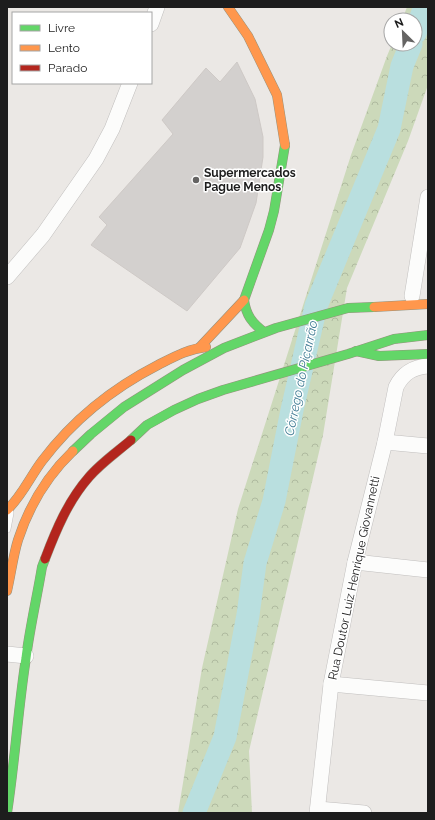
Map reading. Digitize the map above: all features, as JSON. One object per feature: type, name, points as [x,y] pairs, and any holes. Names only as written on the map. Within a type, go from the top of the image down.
[{"type":"main road","points":[[199,348],[244,300],[269,230],[274,211],[286,144],[277,94],[248,36],[228,7]]},
{"type":"main road","points":[[390,305],[417,295]]},
{"type":"main road","points":[[244,300],[248,318],[254,325],[264,332]]},
{"type":"main road","points":[[7,591],[18,540],[31,508],[50,476],[91,434],[124,407],[183,370],[231,344],[264,332],[348,308],[428,304]]},
{"type":"main road","points":[[7,813],[26,656],[42,567],[54,536],[68,507],[89,477],[148,425],[174,410],[223,390],[352,353],[394,339],[428,335]]},
{"type":"main road","points":[[9,508],[29,484],[41,463],[58,441],[120,386],[174,356],[199,348],[231,344]]},
{"type":"main road","points":[[352,353],[379,356],[428,354]]},
{"type":"street","points":[[152,21],[157,7]]},
{"type":"street","points":[[7,277],[43,235],[96,159],[112,129],[130,84]]},
{"type":"street","points":[[417,295],[428,196]]},
{"type":"street","name":"Rua Doutor Luiz Henrique Giovannetti","points":[[318,811],[331,684],[355,562],[385,442],[396,387],[400,379],[407,372],[415,368],[428,366]]},
{"type":"street","points":[[385,442],[428,446]]},
{"type":"street","points":[[355,562],[428,570]]},
{"type":"street","points":[[7,654],[26,656]]},
{"type":"street","points":[[331,684],[428,693]]},
{"type":"street","points":[[318,811],[364,813]]},
{"type":"lane","points":[[7,529],[9,508]]},
{"type":"green space","points":[[407,7],[428,7],[428,85],[408,141],[347,288],[323,435],[249,751],[252,813],[178,813],[202,668],[238,509],[351,155],[389,52],[423,52],[423,12],[405,12]]},
{"type":"building","name":"Supermercados Pague Menos","points":[[237,62],[255,99],[263,137],[263,157],[256,203],[240,248],[187,311],[91,245],[107,225],[99,217],[173,134],[162,120],[206,68],[220,82]]},
{"type":"waterway","name":"Córrego do Piçarrão","points":[[423,12],[425,7]]},
{"type":"waterway","name":"Córrego do Piçarrão","points":[[194,813],[225,737],[248,615],[255,563],[274,501],[292,410],[316,306],[389,129],[402,66],[408,52]]},
{"type":"traffic: fast","points":[[264,332],[250,318],[246,310],[244,300],[269,230],[274,211],[285,145]]},
{"type":"traffic: fast","points":[[73,451],[124,407],[183,370],[224,348],[276,328],[348,308],[374,307]]},
{"type":"traffic: fast","points":[[131,440],[147,425],[174,410],[223,390],[348,354],[394,339],[428,335]]},
{"type":"traffic: fast","points":[[356,351],[379,356],[428,354]]},
{"type":"traffic: fast","points":[[7,813],[28,646],[42,567],[45,559]]},
{"type":"traffic: slow","points":[[228,7],[248,36],[277,95],[285,145]]},
{"type":"traffic: slow","points":[[199,348],[244,300]]},
{"type":"traffic: slow","points":[[374,307],[428,304]]},
{"type":"traffic: slow","points":[[7,510],[17,499],[42,461],[54,446],[95,406],[141,374],[187,351],[206,347]]},
{"type":"traffic: slow","points":[[7,591],[16,546],[22,527],[40,492],[55,470],[73,451]]},
{"type":"traffic: jam","points":[[45,559],[63,516],[82,486],[99,467],[131,440]]},
{"type":"place","name":"Supermercados Pague Menos","points":[[196,180]]}]
